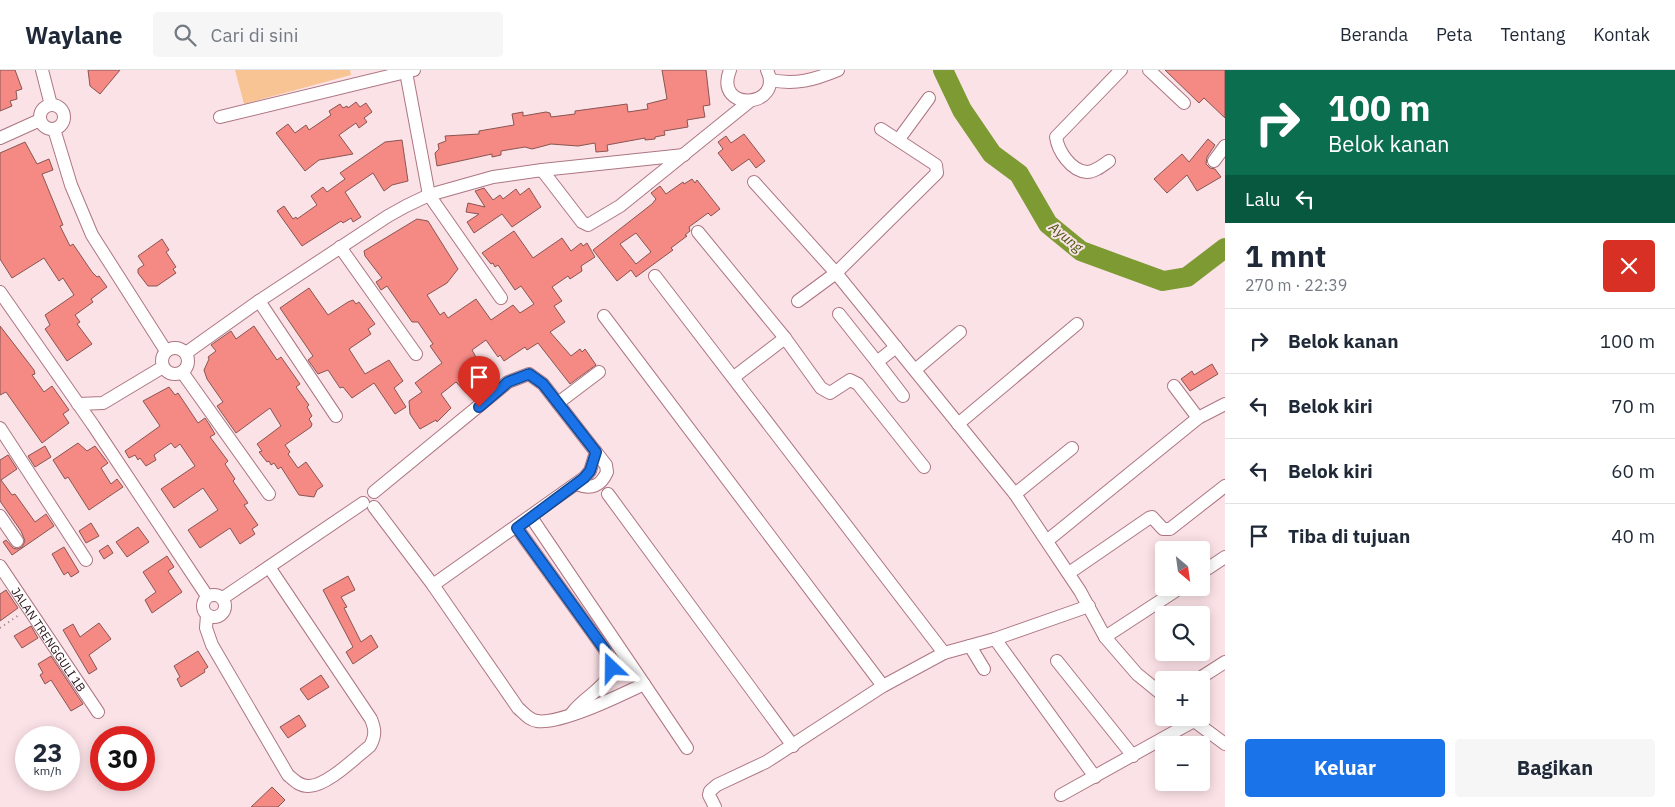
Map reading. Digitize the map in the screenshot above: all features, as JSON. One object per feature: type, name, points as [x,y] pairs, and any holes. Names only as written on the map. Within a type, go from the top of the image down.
[{"type":"street","points":[[42,70],[51,105]]},
{"type":"street","points":[[730,70],[728,77],[729,89],[738,99],[750,102]]},
{"type":"street","points":[[542,170],[576,215],[588,226],[620,206],[750,102],[764,94],[769,88],[769,75],[787,83],[807,81],[838,70]]},
{"type":"street","points":[[1109,161],[1095,170],[1087,172],[1078,169],[1062,155],[1058,148],[1056,137],[1121,70]]},
{"type":"street","points":[[1149,70],[1184,103]]},
{"type":"street","points":[[220,117],[410,71],[429,195],[500,298]]},
{"type":"street","points":[[899,139],[929,98]]},
{"type":"street","points":[[51,105],[59,107],[64,114],[63,122],[54,129],[47,128],[40,120],[41,112],[51,105]]},
{"type":"street","points":[[0,138],[40,120]]},
{"type":"street","points":[[54,129],[71,185],[92,234],[166,351]]},
{"type":"street","points":[[798,301],[836,273],[937,173],[936,165],[881,129]]},
{"type":"street","points":[[1214,161],[1225,146]]},
{"type":"street","points":[[186,354],[258,301],[340,247],[388,216],[429,195],[493,177],[685,155]]},
{"type":"street","points":[[754,182],[836,273],[1015,494],[1069,573],[1105,637],[1137,674],[1155,689]]},
{"type":"street","points":[[698,232],[826,393],[832,392],[850,380],[858,384],[924,467]]},
{"type":"street","points":[[340,247],[416,354]]},
{"type":"street","points":[[655,276],[944,653]]},
{"type":"street","points":[[0,292],[93,425],[207,596]]},
{"type":"street","points":[[258,301],[336,416]]},
{"type":"street","points":[[839,314],[903,396]]},
{"type":"street","points":[[604,316],[747,503],[882,686]]},
{"type":"street","points":[[958,424],[1077,324]]},
{"type":"street","points":[[914,370],[960,332]]},
{"type":"street","points":[[734,377],[784,338]]},
{"type":"street","points":[[876,362],[896,347]]},
{"type":"street","points":[[179,348],[186,354],[188,361],[182,372],[169,373],[164,367],[162,358],[166,351],[179,348]]},
{"type":"street","points":[[78,404],[103,403],[164,367]]},
{"type":"street","points":[[182,372],[269,494]]},
{"type":"street","points":[[558,403],[599,372]]},
{"type":"street","points":[[433,585],[517,528],[577,484],[590,471],[596,452],[558,403],[535,377],[529,374],[516,378],[374,492],[365,494],[368,505],[433,585],[518,708],[527,716],[536,721],[545,721],[597,706],[644,684]]},
{"type":"street","points":[[1174,386],[1198,418]]},
{"type":"street","points":[[93,425],[103,403]]},
{"type":"street","points":[[1048,540],[1198,418],[1225,404]]},
{"type":"street","points":[[0,428],[86,560]]},
{"type":"street","points":[[1015,494],[1072,448]]},
{"type":"street","points":[[1069,573],[1149,518],[1152,517],[1163,529],[1170,530],[1225,486]]},
{"type":"street","points":[[608,494],[793,746]]},
{"type":"street","points":[[224,598],[269,567],[368,505]]},
{"type":"street","points":[[0,516],[17,541]]},
{"type":"street","points":[[532,517],[687,748]]},
{"type":"street","points":[[517,528],[605,650],[612,664],[611,673],[605,682],[572,713]]},
{"type":"street","points":[[1210,567],[1225,557]]},
{"type":"street","name":"JALAN TRENGGULI 1B","points":[[0,566],[27,609],[98,712]]},
{"type":"street","points":[[207,596],[203,606],[207,615],[207,634],[212,645],[288,775],[298,784],[309,787],[330,777],[370,746],[374,739],[375,730],[371,719],[269,567]]},
{"type":"street","points":[[207,596],[216,594],[224,598]]},
{"type":"street","points":[[1105,637],[1168,596]]},
{"type":"street","points":[[207,615],[212,617],[221,615],[226,608],[224,598]]},
{"type":"street","points":[[715,807],[709,795],[710,791],[717,785],[749,772],[793,746],[882,686],[944,653],[995,639],[1089,606]]},
{"type":"street","points":[[995,639],[1095,777]]},
{"type":"street","points":[[605,650],[617,642]]},
{"type":"street","points":[[970,646],[984,669]]},
{"type":"street","points":[[1056,661],[1133,756]]},
{"type":"street","points":[[1210,672],[1225,662]]},
{"type":"street","points":[[591,694],[597,706]]},
{"type":"street","points":[[1060,795],[1133,756],[1181,726]]},
{"type":"street","points":[[1201,726],[1225,744]]},
{"type":"path","points":[[0,628],[27,609]]},
{"type":"shaded area","points":[[235,70],[350,70],[351,75],[244,104]]},
{"type":"building","points":[[0,70],[15,70],[22,89],[16,91],[17,99],[10,101],[12,106],[0,111]]},
{"type":"building","points":[[88,70],[120,70],[100,94],[90,86]]},
{"type":"building","points":[[662,70],[706,70],[710,105],[703,106],[705,117],[687,120],[688,127],[664,131],[665,135],[655,137],[655,139],[645,140],[645,138],[607,145],[608,151],[596,152],[595,143],[578,146],[551,144],[532,149],[525,147],[501,151],[501,155],[492,157],[492,154],[437,166],[435,153],[439,149],[438,144],[446,141],[445,136],[479,134],[479,131],[514,125],[512,114],[523,112],[523,116],[546,112],[550,113],[551,117],[575,114],[575,111],[627,104],[628,112],[648,109],[647,104],[667,99]]},
{"type":"building","points":[[1165,70],[1225,70],[1225,118],[1204,98],[1199,103]]},
{"type":"building","points":[[356,102],[360,107],[366,103],[372,112],[364,118],[367,122],[359,128],[356,123],[339,135],[353,154],[319,160],[305,171],[276,133],[288,124],[295,133],[306,125],[309,130],[331,115],[329,111],[340,104],[343,108],[347,106],[348,108]]},
{"type":"building","points":[[744,134],[765,161],[756,168],[749,159],[732,171],[718,153],[723,149],[718,142],[726,136],[731,143]]},
{"type":"building","points":[[1208,139],[1215,145],[1207,157],[1206,164],[1210,168],[1215,169],[1221,177],[1197,191],[1187,175],[1167,193],[1154,179],[1182,154],[1189,162]]},
{"type":"building","points":[[402,140],[408,181],[392,185],[384,191],[373,173],[345,192],[361,217],[353,222],[351,218],[343,223],[341,221],[302,246],[277,211],[284,206],[293,219],[296,217],[297,219],[317,205],[311,196],[323,187],[327,192],[345,179],[340,173],[385,142]]},
{"type":"building","points":[[25,142],[37,164],[49,159],[53,170],[42,174],[63,225],[60,226],[70,246],[73,244],[92,272],[97,277],[99,276],[107,287],[91,299],[93,302],[75,315],[80,322],[77,324],[92,344],[67,361],[45,329],[50,325],[45,315],[74,295],[63,278],[59,281],[44,258],[12,278],[0,259],[0,153]]},
{"type":"building","points":[[692,179],[695,183],[697,180],[720,209],[711,216],[708,213],[689,227],[690,231],[685,235],[687,236],[671,248],[673,250],[636,277],[631,270],[617,281],[593,250],[652,204],[656,199],[651,193],[660,186],[666,194],[683,182],[684,184]],"holes":[[[636,233],[651,252],[636,264],[620,244]]]},
{"type":"building","points":[[484,188],[493,200],[500,195],[503,199],[516,189],[520,195],[529,188],[541,207],[512,227],[502,214],[474,233],[467,222],[479,214],[466,212],[468,203],[485,207],[475,191]]},
{"type":"building","points":[[417,219],[428,221],[458,269],[447,283],[427,295],[440,315],[444,312],[448,318],[476,299],[491,320],[513,305],[520,313],[534,304],[521,286],[515,290],[498,265],[495,267],[493,263],[491,264],[482,253],[514,231],[533,258],[562,238],[571,251],[581,243],[583,246],[587,243],[595,257],[581,266],[582,271],[570,279],[568,276],[552,287],[562,301],[554,306],[565,322],[550,332],[571,356],[580,349],[582,352],[585,349],[596,365],[570,384],[538,343],[527,350],[525,347],[504,361],[500,355],[498,357],[486,340],[472,350],[482,368],[477,371],[484,380],[466,393],[456,382],[441,394],[451,408],[437,422],[436,420],[420,429],[410,414],[409,401],[422,392],[415,383],[442,363],[430,346],[433,344],[418,322],[412,322],[387,286],[381,290],[376,282],[382,278],[365,256],[364,251]]},
{"type":"building","points":[[162,239],[169,250],[166,252],[176,267],[173,269],[176,273],[157,286],[148,286],[138,273],[138,269],[144,265],[138,256]]},
{"type":"building","points":[[309,288],[328,315],[348,302],[353,300],[356,304],[359,302],[375,324],[368,329],[371,334],[349,349],[365,374],[389,360],[403,381],[394,388],[406,407],[395,414],[374,383],[352,398],[343,387],[340,388],[328,370],[318,374],[308,360],[313,356],[280,308]]},
{"type":"building","points":[[0,326],[34,370],[35,374],[32,375],[44,392],[52,386],[69,410],[63,414],[69,423],[42,443],[6,392],[0,395]]},
{"type":"building","points":[[254,326],[277,360],[281,357],[300,384],[296,387],[309,405],[307,407],[312,416],[309,419],[312,424],[311,427],[285,445],[290,452],[288,454],[298,468],[306,462],[323,486],[317,490],[314,497],[299,495],[281,467],[278,469],[274,463],[271,465],[259,452],[262,451],[257,444],[281,426],[270,408],[236,433],[217,406],[223,402],[207,379],[204,370],[209,359],[208,357],[216,351],[211,345],[231,331],[236,339]]},
{"type":"building","points":[[1212,364],[1218,374],[1190,391],[1181,379],[1192,371],[1194,375]]},
{"type":"building","points":[[169,387],[175,395],[178,393],[198,423],[205,418],[209,424],[215,434],[210,437],[228,461],[225,464],[235,479],[233,481],[248,503],[244,505],[258,525],[252,529],[255,534],[240,544],[230,528],[200,548],[188,530],[218,510],[203,488],[174,508],[161,489],[195,466],[180,444],[175,448],[171,443],[154,455],[156,460],[146,466],[135,455],[129,458],[125,451],[160,426],[143,401]]},
{"type":"building","points":[[78,443],[87,451],[95,446],[108,463],[101,468],[111,484],[117,479],[123,487],[89,510],[68,477],[65,479],[53,460]]},
{"type":"building","points":[[45,446],[51,457],[35,467],[28,456]]},
{"type":"building","points":[[8,455],[17,469],[1,480],[12,495],[15,494],[35,522],[46,514],[54,526],[12,555],[3,542],[6,540],[13,548],[17,549],[22,547],[25,541],[21,531],[0,501],[0,460]]},
{"type":"building","points":[[91,523],[99,536],[86,543],[79,531]]},
{"type":"building","points":[[138,527],[149,542],[127,557],[116,542]]},
{"type":"building","points":[[108,545],[113,553],[104,559],[99,551]]},
{"type":"building","points":[[64,547],[79,572],[71,577],[68,572],[64,575],[52,554]]},
{"type":"building","points":[[167,556],[174,567],[168,571],[182,592],[152,613],[145,600],[156,592],[143,572]]},
{"type":"building","points":[[348,576],[355,590],[341,597],[347,607],[344,608],[361,642],[371,635],[378,647],[353,664],[346,652],[353,647],[323,590]]},
{"type":"building","points":[[6,590],[18,608],[0,621],[0,594]]},
{"type":"building","points":[[99,623],[111,639],[89,655],[97,669],[89,674],[63,630],[73,624],[80,637]]},
{"type":"building","points":[[31,626],[38,638],[22,648],[14,636]]},
{"type":"building","points":[[198,651],[208,667],[204,670],[205,672],[181,687],[177,679],[180,677],[174,666]]},
{"type":"building","points":[[51,656],[83,704],[71,711],[51,680],[45,684],[40,675],[43,673],[38,664]]},
{"type":"building","points":[[321,675],[329,687],[308,700],[300,689]]},
{"type":"building","points":[[299,715],[306,726],[288,738],[280,727]]},
{"type":"building","points":[[272,787],[285,800],[278,807],[251,807]]},
{"type":"waterway","name":"Ayung","points":[[943,70],[962,110],[992,154],[1019,174],[1048,224],[1081,251],[1163,281],[1187,277],[1225,248]]},
{"type":"route","points":[[479,407],[508,382],[529,374],[543,384],[596,452],[594,464],[584,478],[517,528],[605,650],[612,668]]}]
